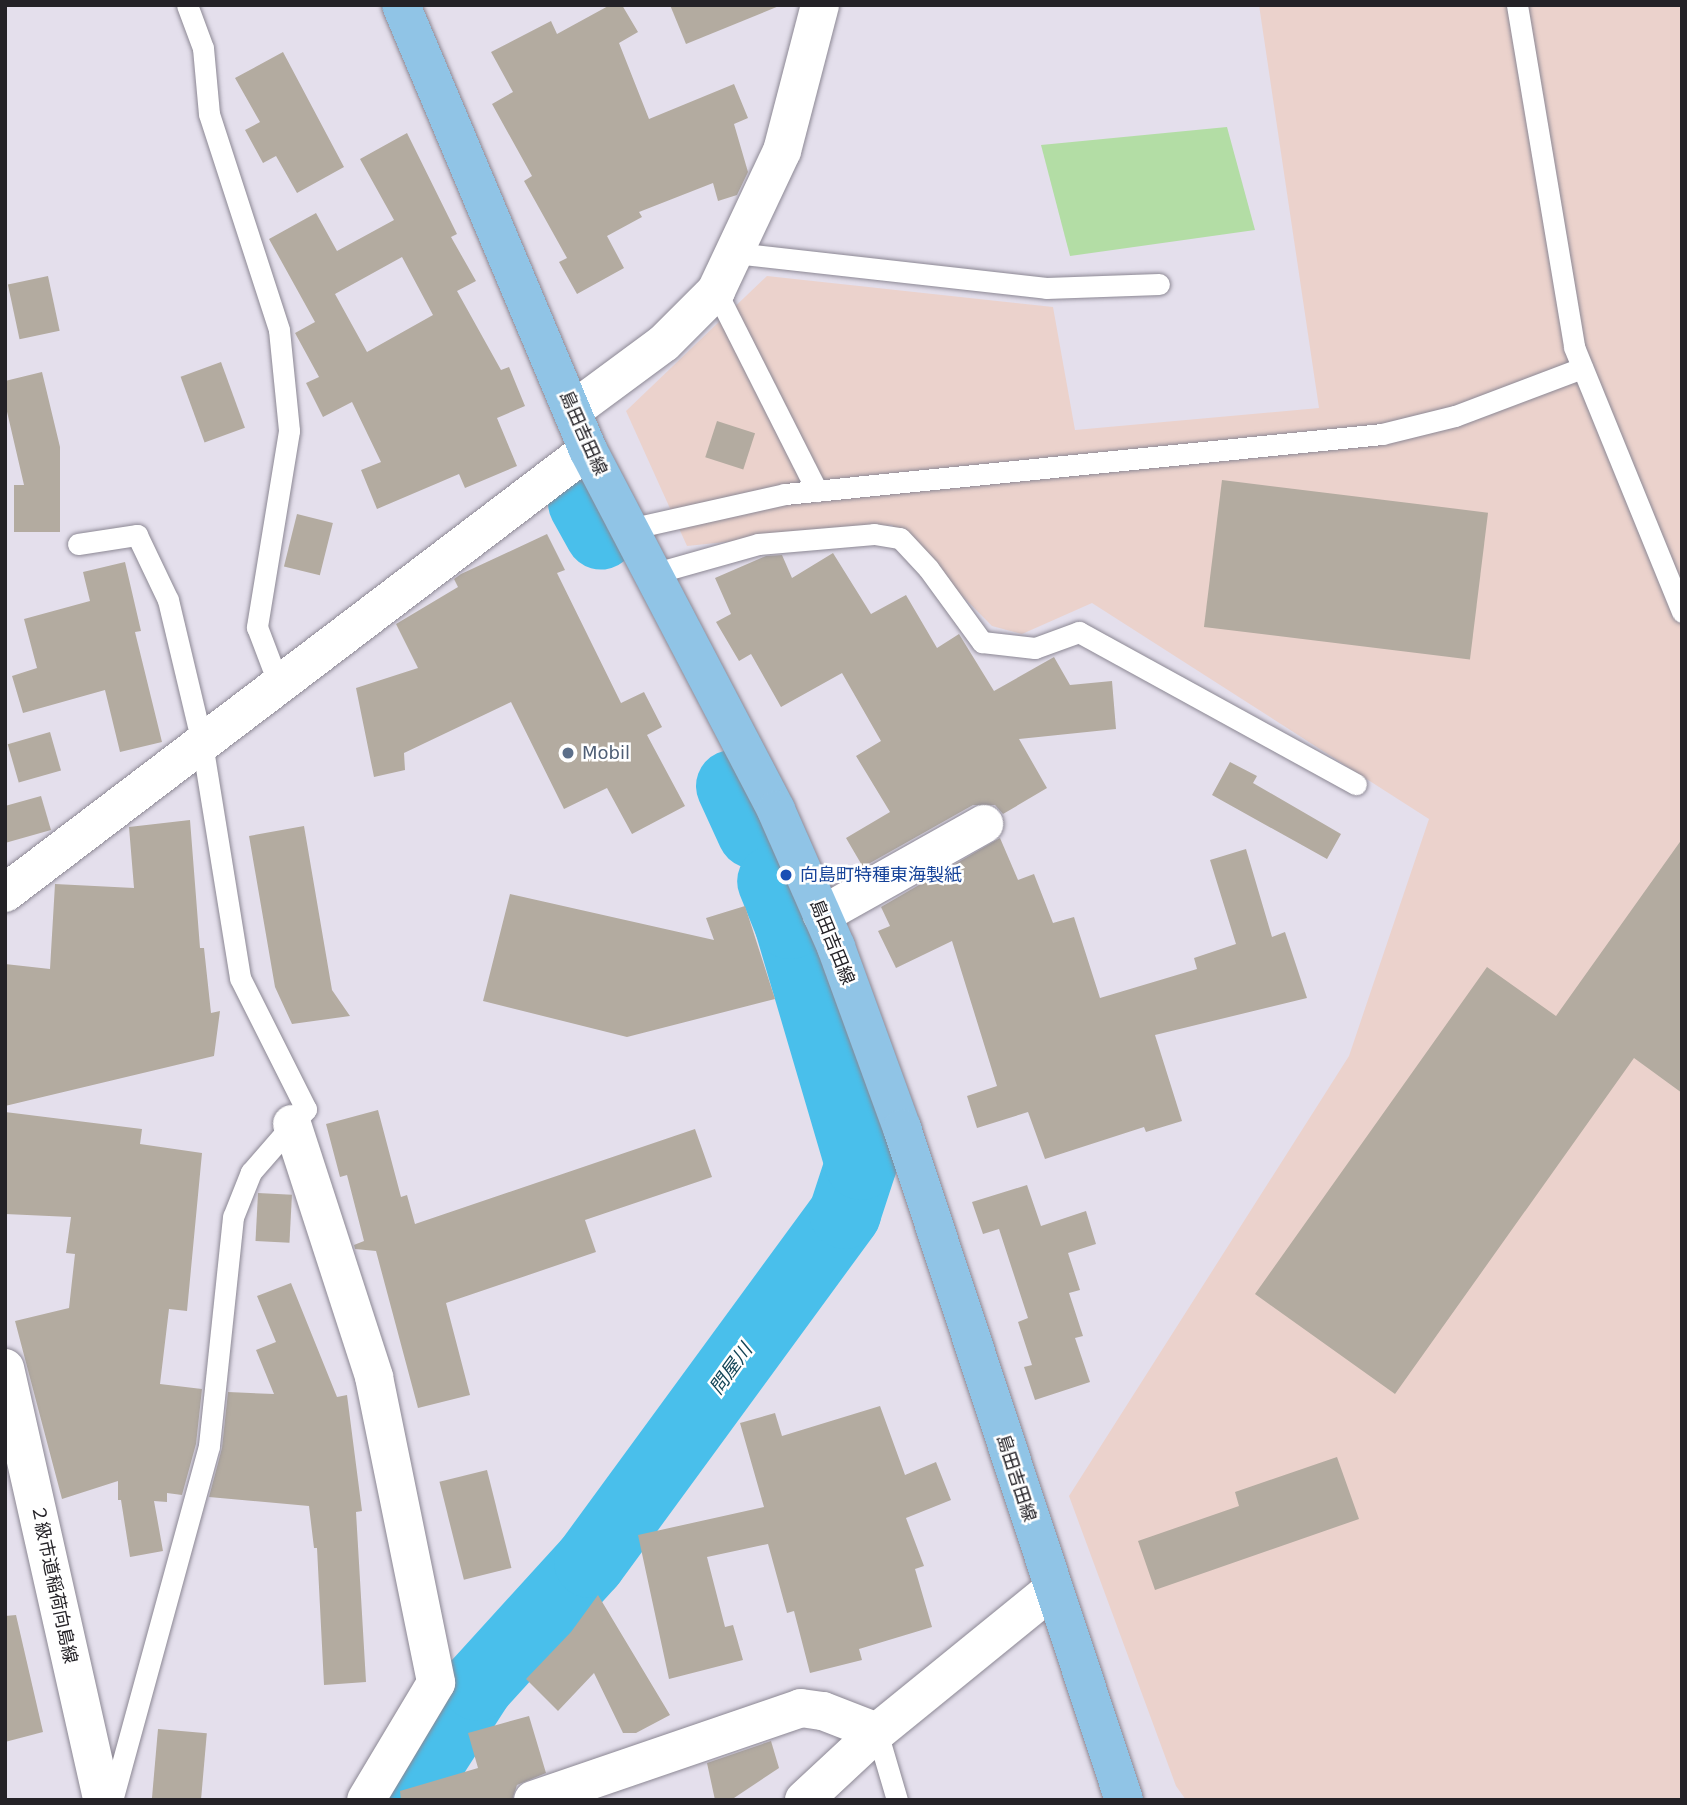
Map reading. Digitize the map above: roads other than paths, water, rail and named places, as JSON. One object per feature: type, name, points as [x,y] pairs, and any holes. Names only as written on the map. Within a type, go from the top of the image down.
[{"type":"main road","name":"島田吉田線","points":[[401,5],[588,450],[776,810],[822,915],[902,1128],[1052,1590],[1124,1800]]},
{"type":"street","points":[[572,411],[664,343],[716,291],[782,150],[814,11]]},
{"type":"street","points":[[5,893],[588,450]]},
{"type":"street","points":[[822,915],[984,824]]},
{"type":"street","points":[[292,1124],[374,1377],[436,1683],[366,1800]]},
{"type":"street","name":"２級市道稲荷向島線","points":[[5,1368],[102,1800]]},
{"type":"street","points":[[804,1800],[877,1732],[1052,1590]]},
{"type":"street","points":[[533,1800],[801,1707],[823,1711],[877,1732]]},
{"type":"lane","points":[[187,5],[203,48],[209,114],[279,330],[289,431],[257,627],[279,685]]},
{"type":"lane","points":[[1517,5],[1574,347],[1682,612]]},
{"type":"lane","points":[[736,253],[1046,288],[1159,285]]},
{"type":"lane","points":[[716,291],[817,491]]},
{"type":"lane","points":[[629,529],[785,494],[1382,434],[1455,416],[1582,368]]},
{"type":"lane","points":[[652,574],[758,544],[874,534],[900,538],[928,568],[982,642],[1035,648],[1079,632],[1356,784]]},
{"type":"lane","points":[[78,544],[137,535],[168,600],[202,743],[240,978],[306,1109],[251,1172],[233,1217],[209,1446],[112,1800]]},
{"type":"lane","points":[[877,1732],[897,1800]]},
{"type":"waterway","name":"問屋川","points":[[584,503],[601,534]]},
{"type":"waterway","name":"問屋川","points":[[732,786],[753,832]]},
{"type":"waterway","name":"問屋川","points":[[404,1800],[478,1685],[590,1562],[845,1213],[861,1164],[790,923],[773,881]]},
{"type":"place","name":"Mobil","points":[[568,753]]},
{"type":"place","name":"向島町特種東海製紙","points":[[786,875]]}]
